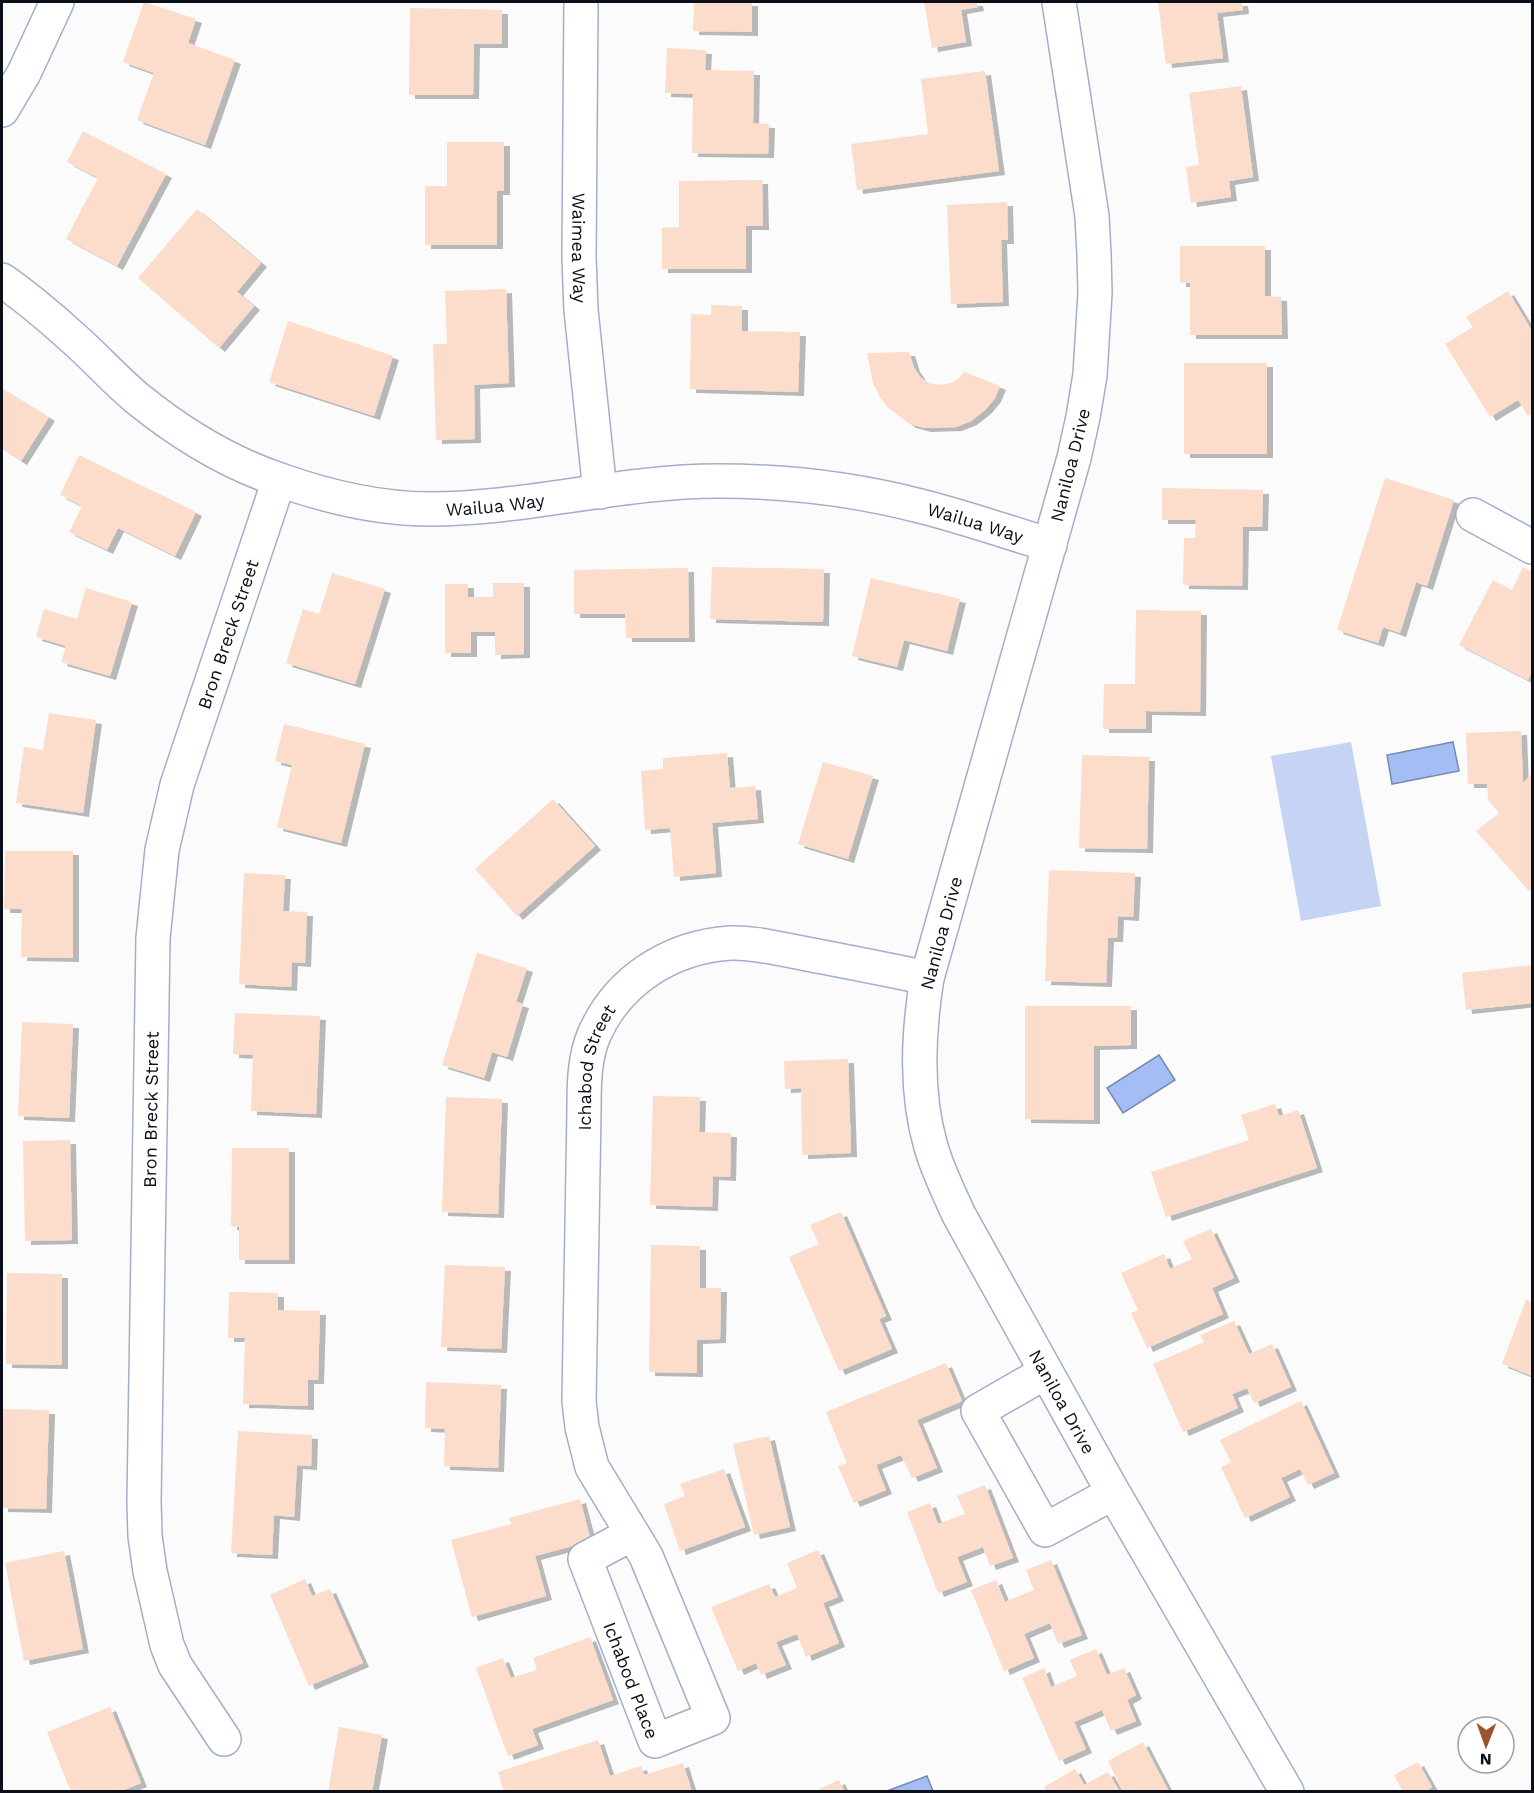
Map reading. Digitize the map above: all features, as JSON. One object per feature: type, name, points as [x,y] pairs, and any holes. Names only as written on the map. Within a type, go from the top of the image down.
[{"type":"street","points":[[2,110],[24,73],[57,2]]},
{"type":"street","name":"Waimea Way","points":[[581,2],[579,257],[581,310],[600,492]]},
{"type":"street","name":"Naniloa Drive","points":[[1059,2],[1092,216],[1095,293],[1090,375],[1083,417],[1050,545],[927,978],[920,1022],[919,1065],[924,1107],[931,1146],[943,1182],[959,1215],[1113,1493],[1287,1791]]},
{"type":"street","name":"Wailua Way","points":[[2,280],[74,338],[112,375],[167,421],[222,455],[279,480],[365,503],[427,509],[486,506],[664,484],[716,481],[810,486],[866,494],[920,506],[1050,545]]},
{"type":"street","name":"Bron Breck Street","points":[[224,1739],[175,1665],[171,1655],[157,1604],[145,1536],[153,938],[162,850],[177,785],[279,480]]},
{"type":"street","points":[[1473,514],[1533,547]]},
{"type":"street","name":"Ichabod Street","points":[[592,1467],[582,1427],[579,1401],[585,1073],[593,1036],[612,1004],[632,983],[661,961],[694,949],[731,943],[766,947],[927,978]]},
{"type":"street","points":[[1046,1371],[978,1411],[1045,1530],[1113,1493]]},
{"type":"street","name":"Ichabod Place","points":[[592,1467],[646,1556],[713,1718],[655,1741],[585,1559],[632,1534]]},
{"type":"shaded area","points":[[1351,742],[1381,906],[1301,921],[1271,756]]},
{"type":"water","points":[[1453,742],[1459,771],[1392,784],[1387,755]]},
{"type":"water","points":[[1159,1055],[1175,1080],[1123,1113],[1107,1088]]},
{"type":"water","points":[[927,1776],[933,1791],[887,1791]]},
{"type":"building","points":[[144,2],[196,19],[188,43],[235,60],[205,145],[137,120],[154,73],[123,62]]},
{"type":"building","points":[[694,2],[752,2],[752,32],[693,31]]},
{"type":"building","points":[[924,2],[977,2],[978,7],[961,10],[966,42],[932,48]]},
{"type":"building","points":[[1158,2],[1242,2],[1243,10],[1217,13],[1223,58],[1166,64]]},
{"type":"building","points":[[410,8],[502,10],[502,44],[474,44],[473,95],[409,95]]},
{"type":"building","points":[[667,48],[706,50],[705,70],[754,71],[753,123],[769,124],[768,154],[692,153],[693,94],[665,93]]},
{"type":"building","points":[[985,71],[999,171],[857,190],[851,144],[928,134],[921,79]]},
{"type":"building","points":[[1241,86],[1253,177],[1229,181],[1231,197],[1191,203],[1186,167],[1199,165],[1189,93]]},
{"type":"building","points":[[83,131],[166,174],[117,266],[66,239],[98,178],[67,162]]},
{"type":"building","points":[[447,142],[504,142],[504,191],[497,191],[497,245],[425,245],[425,186],[447,186]]},
{"type":"building","points":[[762,180],[763,226],[746,226],[746,269],[662,269],[662,228],[679,227],[679,181]]},
{"type":"building","points":[[1007,202],[1008,240],[1001,240],[1003,302],[951,304],[947,205]]},
{"type":"building","points":[[197,209],[261,263],[237,292],[254,306],[219,348],[138,278]]},
{"type":"building","points":[[1180,246],[1265,246],[1265,296],[1281,297],[1282,335],[1190,335],[1190,283],[1180,283]]},
{"type":"building","points":[[506,289],[509,383],[474,385],[475,439],[436,440],[433,344],[447,344],[445,291]]},
{"type":"building","points":[[1508,291],[1532,331],[1532,414],[1528,416],[1518,400],[1490,417],[1445,344],[1473,327],[1466,317]]},
{"type":"building","points":[[711,305],[742,306],[742,331],[800,332],[798,392],[690,389],[691,314],[711,315]]},
{"type":"building","points":[[288,321],[393,356],[374,416],[269,382]]},
{"type":"building","points":[[909,352],[914,368],[921,378],[929,383],[941,385],[951,383],[964,372],[1000,386],[995,398],[971,421],[956,427],[925,428],[910,424],[887,407],[880,397],[873,383],[867,353]]},
{"type":"building","points":[[1184,363],[1267,363],[1267,454],[1184,454]]},
{"type":"building","points":[[2,388],[49,417],[21,461],[2,449]]},
{"type":"building","points":[[79,455],[196,512],[175,556],[118,528],[107,550],[69,532],[82,506],[60,495]]},
{"type":"building","points":[[1385,478],[1454,500],[1427,586],[1416,582],[1400,633],[1383,627],[1378,643],[1337,630]]},
{"type":"building","points":[[1162,488],[1263,490],[1262,527],[1243,527],[1242,586],[1183,585],[1184,538],[1195,538],[1196,520],[1162,520]]},
{"type":"building","points":[[712,567],[824,569],[823,622],[710,619]]},
{"type":"building","points":[[1523,567],[1532,572],[1532,671],[1528,680],[1459,645],[1493,580],[1512,590]]},
{"type":"building","points":[[688,568],[689,638],[626,638],[625,614],[574,614],[574,570]]},
{"type":"building","points":[[332,573],[385,589],[355,684],[286,663],[303,609],[319,614]]},
{"type":"building","points":[[871,578],[960,599],[947,651],[904,640],[897,667],[852,656]]},
{"type":"building","points":[[493,583],[524,583],[524,654],[495,655],[495,632],[471,632],[471,653],[445,653],[445,584],[468,584],[468,597],[493,597]]},
{"type":"building","points":[[86,588],[132,602],[110,676],[61,662],[66,646],[36,637],[44,609],[77,619]]},
{"type":"building","points":[[1136,610],[1201,611],[1200,712],[1146,711],[1146,729],[1103,729],[1104,684],[1135,684]]},
{"type":"building","points":[[49,713],[96,720],[83,813],[16,803],[24,747],[43,750]]},
{"type":"building","points":[[284,724],[365,744],[341,843],[277,827],[292,765],[275,761]]},
{"type":"building","points":[[1521,731],[1523,783],[1532,774],[1532,888],[1529,891],[1476,831],[1499,813],[1488,800],[1487,784],[1468,784],[1466,733]]},
{"type":"building","points":[[727,753],[730,788],[755,786],[758,819],[712,823],[716,873],[674,877],[670,828],[645,830],[641,771],[663,769],[663,758]]},
{"type":"building","points":[[1082,755],[1149,757],[1147,849],[1079,848]]},
{"type":"building","points":[[823,762],[873,776],[848,859],[798,844]]},
{"type":"building","points":[[553,799],[595,846],[517,916],[475,869]]},
{"type":"building","points":[[5,851],[73,851],[73,958],[21,957],[22,909],[4,909]]},
{"type":"building","points":[[1049,870],[1135,873],[1133,917],[1118,916],[1117,938],[1108,938],[1106,983],[1045,981]]},
{"type":"building","points":[[244,873],[285,875],[283,911],[307,912],[305,963],[292,962],[291,987],[239,984]]},
{"type":"building","points":[[477,953],[527,968],[516,1002],[523,1004],[507,1057],[492,1052],[484,1078],[442,1065]]},
{"type":"building","points":[[1532,965],[1532,1003],[1466,1010],[1462,973]]},
{"type":"building","points":[[1025,1006],[1131,1006],[1131,1045],[1094,1046],[1094,1120],[1025,1119]]},
{"type":"building","points":[[235,1013],[320,1016],[316,1114],[251,1111],[253,1055],[233,1054]]},
{"type":"building","points":[[22,1022],[73,1024],[69,1118],[18,1116]]},
{"type":"building","points":[[848,1059],[851,1153],[802,1155],[801,1088],[785,1089],[784,1061]]},
{"type":"building","points":[[653,1096],[700,1097],[699,1132],[731,1133],[730,1177],[713,1176],[712,1207],[650,1205]]},
{"type":"building","points":[[446,1097],[502,1099],[498,1214],[442,1212]]},
{"type":"building","points":[[1275,1104],[1279,1116],[1298,1110],[1317,1168],[1166,1217],[1151,1172],[1249,1140],[1241,1115]]},
{"type":"building","points":[[70,1140],[72,1240],[25,1241],[23,1141]]},
{"type":"building","points":[[232,1148],[289,1148],[289,1260],[239,1260],[239,1227],[231,1226]]},
{"type":"building","points":[[841,1212],[886,1316],[879,1319],[892,1349],[839,1371],[789,1257],[819,1244],[810,1225]]},
{"type":"building","points":[[1211,1229],[1234,1278],[1212,1288],[1223,1314],[1147,1348],[1131,1313],[1138,1310],[1121,1273],[1164,1254],[1170,1269],[1192,1259],[1183,1241]]},
{"type":"building","points":[[651,1245],[700,1246],[700,1288],[721,1288],[720,1339],[697,1340],[697,1373],[649,1372]]},
{"type":"building","points":[[445,1265],[505,1267],[501,1349],[441,1347]]},
{"type":"building","points":[[7,1273],[62,1274],[62,1365],[6,1364]]},
{"type":"building","points":[[229,1292],[278,1293],[278,1310],[320,1311],[318,1380],[308,1380],[308,1406],[243,1404],[245,1338],[228,1338]]},
{"type":"building","points":[[1526,1299],[1532,1302],[1532,1376],[1502,1364]]},
{"type":"building","points":[[1234,1321],[1249,1354],[1272,1344],[1291,1387],[1254,1403],[1247,1388],[1232,1394],[1238,1408],[1183,1432],[1153,1364],[1204,1342],[1200,1335]]},
{"type":"building","points":[[946,1363],[962,1401],[917,1420],[937,1468],[912,1478],[901,1455],[876,1465],[886,1490],[854,1503],[838,1466],[847,1463],[826,1412]]},
{"type":"building","points":[[426,1382],[501,1385],[498,1468],[444,1466],[445,1429],[425,1428]]},
{"type":"building","points":[[1301,1401],[1334,1473],[1308,1485],[1300,1469],[1281,1478],[1290,1497],[1245,1518],[1221,1467],[1231,1462],[1220,1440]]},
{"type":"building","points":[[2,1409],[49,1410],[46,1509],[2,1508]]},
{"type":"building","points":[[238,1431],[312,1435],[311,1466],[297,1465],[294,1517],[274,1515],[272,1555],[231,1553]]},
{"type":"building","points":[[769,1436],[790,1527],[754,1535],[733,1444]]},
{"type":"building","points":[[724,1469],[745,1527],[680,1551],[664,1504],[685,1496],[680,1484]]},
{"type":"building","points":[[985,1485],[1013,1558],[990,1566],[983,1547],[957,1557],[967,1582],[938,1593],[907,1512],[930,1503],[938,1524],[965,1514],[957,1496]]},
{"type":"building","points":[[580,1499],[591,1541],[535,1556],[546,1596],[472,1617],[451,1540],[511,1524],[509,1518]]},
{"type":"building","points":[[818,1550],[838,1597],[823,1603],[839,1643],[806,1657],[797,1634],[776,1642],[786,1665],[761,1675],[756,1663],[738,1671],[711,1607],[769,1584],[775,1597],[797,1588],[787,1563]]},
{"type":"building","points":[[64,1551],[83,1649],[24,1661],[5,1563]]},
{"type":"building","points":[[1051,1560],[1082,1635],[1058,1644],[1050,1623],[1024,1634],[1034,1658],[1004,1671],[971,1590],[996,1580],[1005,1602],[1034,1590],[1026,1570]]},
{"type":"building","points":[[305,1579],[312,1596],[330,1589],[363,1663],[309,1686],[270,1595]]},
{"type":"building","points":[[590,1637],[613,1700],[532,1729],[538,1745],[508,1756],[476,1668],[503,1658],[511,1678],[537,1670],[533,1658]]},
{"type":"building","points":[[1096,1649],[1107,1675],[1124,1668],[1136,1695],[1127,1700],[1136,1721],[1111,1731],[1102,1710],[1074,1722],[1086,1749],[1059,1761],[1022,1678],[1044,1668],[1051,1687],[1077,1676],[1070,1660]]},
{"type":"building","points":[[110,1707],[141,1783],[119,1792],[71,1792],[47,1732]]},
{"type":"building","points":[[339,1727],[382,1735],[372,1792],[328,1792]]},
{"type":"building","points":[[598,1740],[610,1776],[641,1766],[644,1775],[683,1763],[692,1792],[504,1792],[498,1772]]},
{"type":"building","points":[[1143,1742],[1169,1792],[1123,1792],[1108,1761]]},
{"type":"building","points":[[1418,1762],[1432,1787],[1424,1792],[1403,1792],[1394,1775]]},
{"type":"building","points":[[1075,1769],[1084,1785],[1108,1772],[1120,1792],[1047,1792],[1044,1787]]},
{"type":"building","points":[[839,1780],[845,1792],[813,1792]]}]
